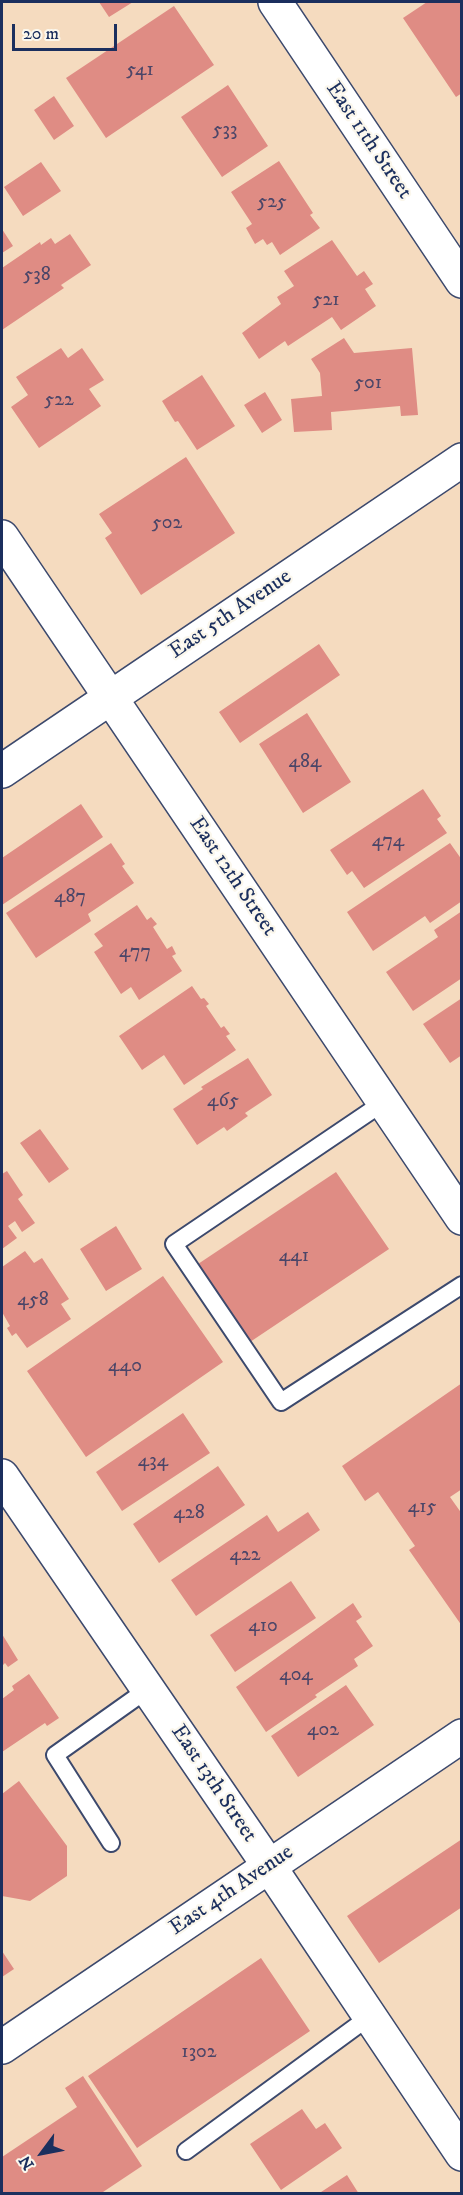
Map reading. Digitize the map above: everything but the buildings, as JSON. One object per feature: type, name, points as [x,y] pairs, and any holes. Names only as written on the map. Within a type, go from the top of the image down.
[{"type":"street","name":"East 11th Street","points":[[275,2],[462,281]]},
{"type":"street","name":"East 5th Avenue","points":[[2,771],[462,460]]},
{"type":"street","name":"East 12th Street","points":[[2,537],[462,1218]]},
{"type":"street","name":"East 13th Street","points":[[2,1476],[462,2154]]},
{"type":"street","name":"East 4th Avenue","points":[[2,2046],[462,1736]]},
{"type":"lane","points":[[384,1102],[174,1244],[280,1402],[462,1285]]},
{"type":"lane","points":[[111,1843],[54,1755],[148,1689]]},
{"type":"lane","points":[[186,2151],[369,2017]]}]
